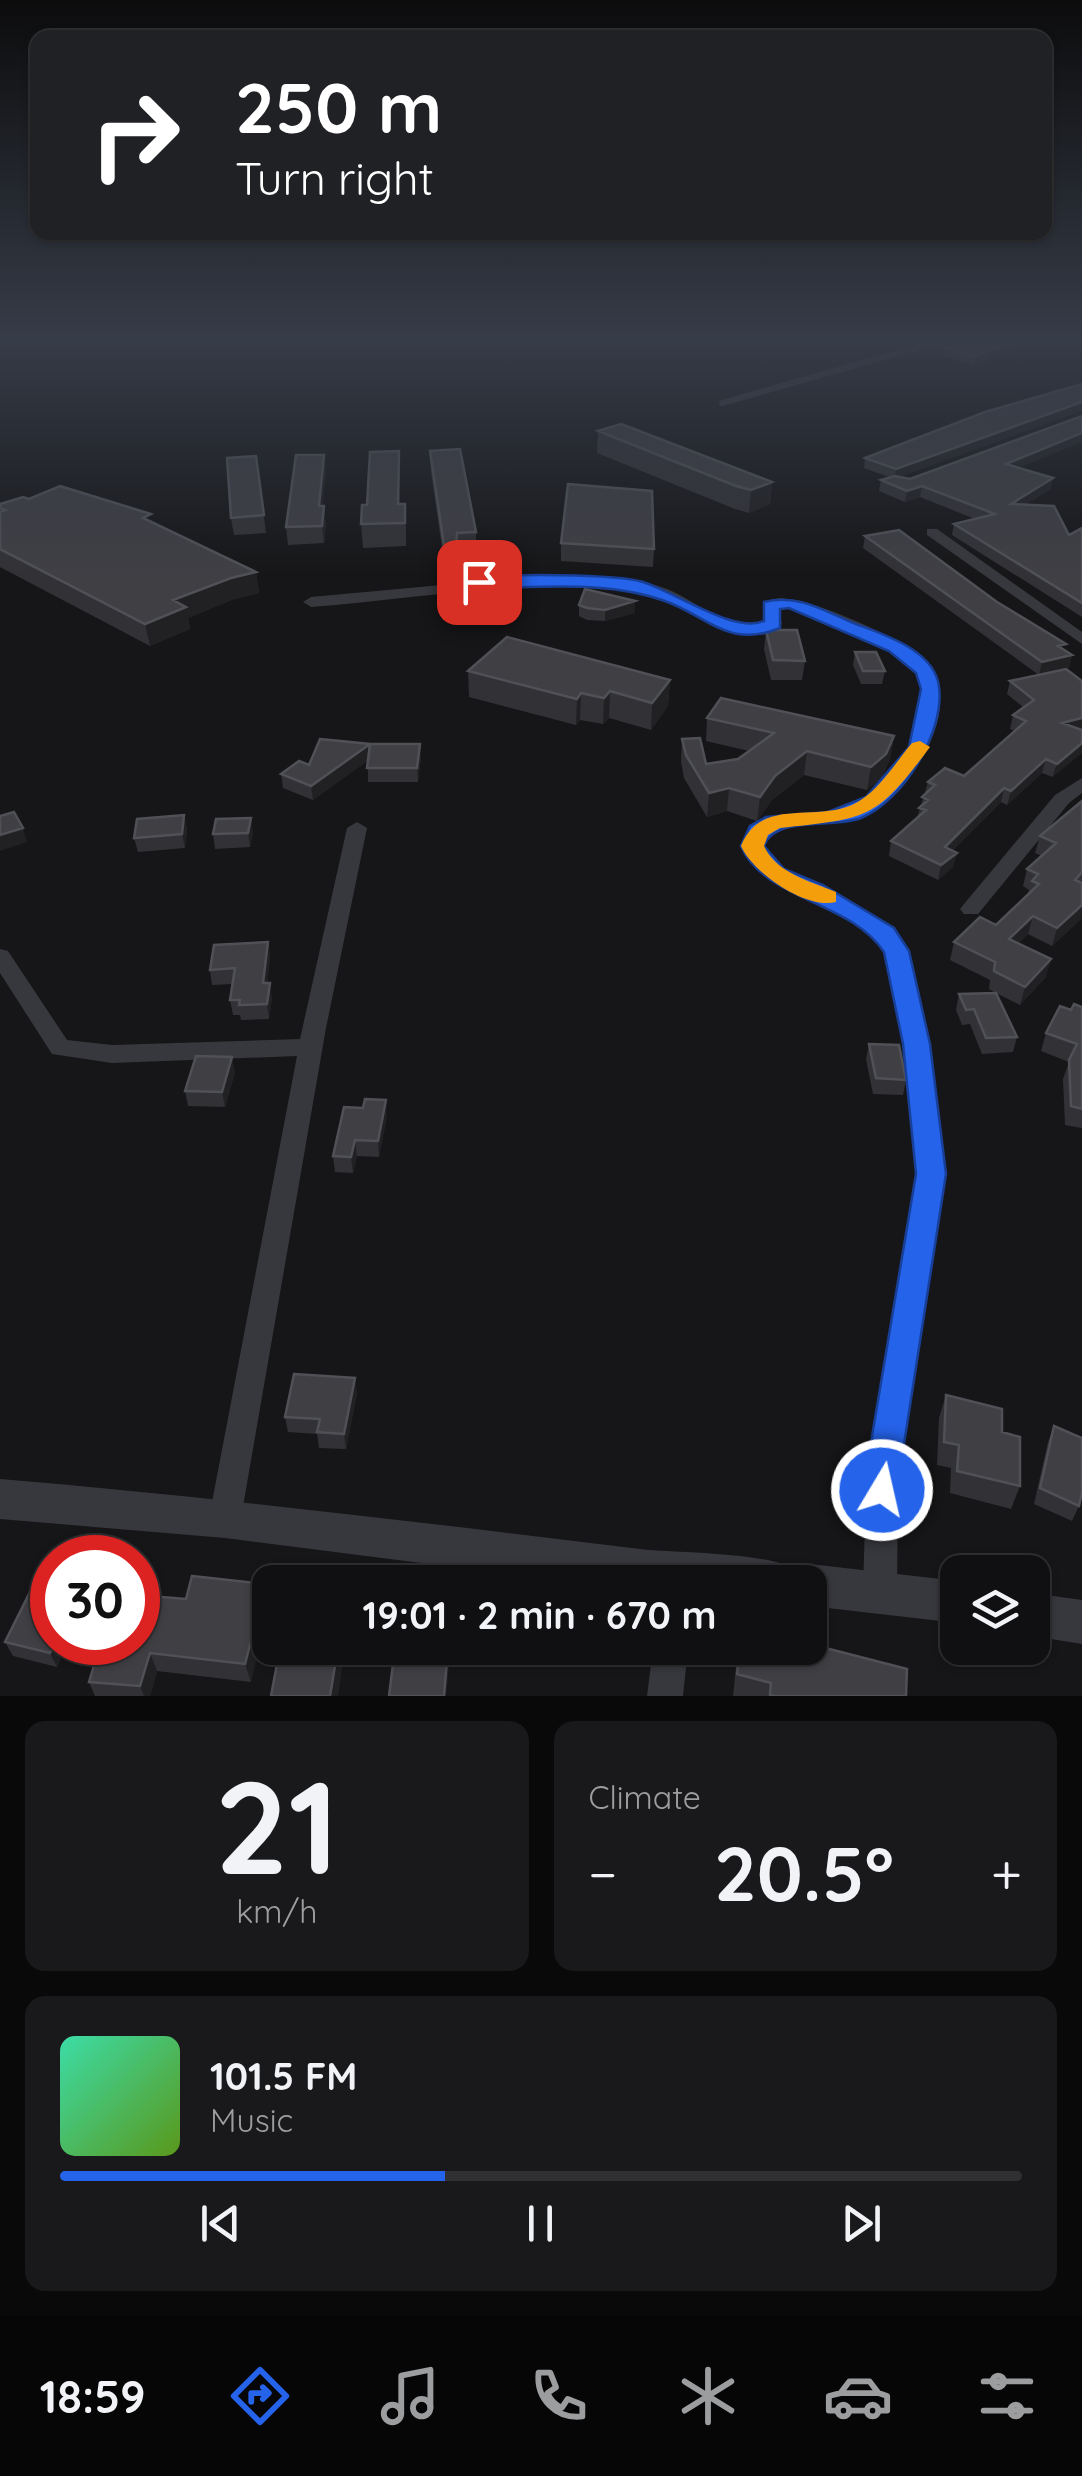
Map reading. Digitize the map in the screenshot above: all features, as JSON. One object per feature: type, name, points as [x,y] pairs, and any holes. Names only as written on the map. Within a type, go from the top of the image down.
[{"type":"street","points":[[932,532],[1082,639]]},
{"type":"street","points":[[311,602],[398,596],[479,582],[604,580],[659,592],[734,630],[768,630],[774,624],[770,605],[790,602],[895,647],[925,670],[930,689],[920,748],[874,802],[854,813],[774,822],[758,831],[752,846],[758,860],[776,874],[815,890],[885,934],[896,951],[917,1044],[931,1174],[882,1490],[880,1590]]},
{"type":"street","points":[[971,909],[1062,798],[1082,784]]},
{"type":"street","points":[[225,1518],[310,1047],[357,828]]},
{"type":"street","points":[[0,956],[60,1048],[112,1054],[310,1047]]},
{"type":"street","points":[[0,1498],[225,1518],[575,1565]]},
{"type":"street","points":[[827,1586],[940,1599]]},
{"type":"street","points":[[1050,1617],[1082,1622]]},
{"type":"street","points":[[665,1696],[668,1665]]},
{"type":"building","points":[[972,417],[1040,417],[896,469],[865,458]]},
{"type":"building","points":[[1082,417],[1082,433],[1006,464],[1053,478],[1011,504],[1054,506],[1069,535],[1082,528],[1082,603],[954,524],[995,514],[922,486],[907,491],[881,480],[895,476],[910,479]]},
{"type":"building","points":[[621,424],[772,482],[751,490],[736,486],[598,431]]},
{"type":"building","points":[[460,449],[476,532],[457,533],[455,558],[446,559],[430,451]]},
{"type":"building","points":[[399,451],[398,504],[405,504],[405,523],[361,524],[362,505],[367,505],[370,452]]},
{"type":"building","points":[[296,455],[324,455],[319,506],[324,506],[322,526],[286,527]]},
{"type":"building","points":[[256,456],[264,515],[231,518],[227,458]]},
{"type":"building","points":[[568,484],[652,491],[654,549],[561,543]]},
{"type":"building","points":[[60,486],[151,514],[143,518],[256,572],[173,600],[186,607],[145,624],[0,549],[0,512],[5,510],[0,504],[29,499]]},
{"type":"building","points":[[899,530],[997,602],[1066,644],[1058,646],[1072,655],[1042,662],[865,536]]},
{"type":"building","points":[[585,589],[635,601],[605,610],[587,608],[579,605]]},
{"type":"building","points":[[766,630],[797,630],[805,661],[773,660]]},
{"type":"building","points":[[507,637],[670,680],[652,703],[610,691],[604,698],[581,693],[577,699],[468,671]]},
{"type":"building","points":[[855,652],[876,652],[885,671],[863,671]]},
{"type":"building","points":[[1066,669],[1082,681],[1082,718],[1062,723],[1082,730],[1082,743],[1057,764],[1046,759],[1011,791],[1004,788],[945,847],[957,853],[941,865],[891,841],[926,810],[919,808],[928,800],[922,797],[935,785],[928,782],[945,768],[964,776],[1026,721],[1013,715],[1034,700],[1010,681]]},
{"type":"building","points":[[721,698],[894,736],[886,754],[871,767],[807,751],[775,776],[760,797],[729,788],[709,793],[686,755],[682,739],[700,738],[706,764],[738,759],[774,733],[707,718]]},
{"type":"building","points":[[320,739],[370,744],[311,786],[281,774],[299,761],[309,765]]},
{"type":"building","points":[[370,744],[420,744],[417,768],[367,768]]},
{"type":"building","points":[[1082,801],[1082,872],[1075,880],[1082,883],[1082,905],[1057,928],[1033,916],[1009,939],[1051,959],[1025,987],[994,971],[995,962],[954,942],[980,917],[996,925],[1039,884],[1032,881],[1038,874],[1027,869],[1056,843],[1040,836]]},
{"type":"building","points":[[14,812],[23,828],[0,835],[0,816]]},
{"type":"building","points":[[184,815],[182,834],[134,838],[137,819]]},
{"type":"building","points":[[251,818],[248,833],[213,834],[216,819]]},
{"type":"building","points":[[268,942],[263,983],[270,983],[267,1004],[239,1005],[240,1000],[230,1000],[235,968],[210,970],[214,945]]},
{"type":"building","points":[[996,993],[1017,1037],[986,1038],[974,1009],[966,1010],[959,994]]},
{"type":"building","points":[[1074,1004],[1082,1007],[1082,1109],[1071,1106],[1069,1060],[1077,1044],[1046,1033],[1060,1006],[1071,1010]]},
{"type":"building","points":[[869,1044],[899,1045],[906,1080],[876,1078]]},
{"type":"building","points":[[196,1056],[232,1057],[222,1092],[185,1091]]},
{"type":"building","points":[[365,1099],[386,1100],[378,1141],[355,1140],[351,1157],[333,1156],[344,1107],[363,1108]]},
{"type":"building","points":[[294,1374],[355,1378],[344,1434],[317,1432],[320,1419],[285,1417]]},
{"type":"building","points":[[946,1395],[1002,1409],[1002,1432],[1020,1437],[1020,1486],[957,1471],[959,1445],[944,1442]]},
{"type":"building","points":[[1054,1426],[1082,1438],[1079,1506],[1040,1488]]},
{"type":"building","points":[[192,1576],[252,1582],[252,1637],[245,1664],[160,1654],[160,1597],[186,1599]]},
{"type":"building","points":[[30,1592],[30,1648],[5,1642]]},
{"type":"building","points":[[827,1648],[907,1669],[906,1696],[774,1696],[770,1695],[771,1683],[737,1674],[738,1665],[827,1665]]},
{"type":"building","points":[[94,1665],[146,1665],[140,1686],[89,1682]]},
{"type":"building","points":[[277,1665],[335,1665],[330,1696],[271,1696]]},
{"type":"building","points":[[393,1665],[447,1665],[444,1696],[389,1696]]},
{"type":"slow traffic","points":[[827,897],[776,874],[758,860],[752,846],[758,831],[774,822],[854,813],[874,802],[920,747]]},
{"type":"route","points":[[479,582],[604,580],[633,584],[678,600],[714,623],[754,632],[768,630],[774,624],[770,605],[790,602],[895,647],[925,670],[930,689],[920,748],[874,802],[854,813],[774,822],[758,831],[752,846],[758,860],[776,874],[815,890],[885,934],[896,951],[917,1044],[931,1174],[882,1490]]}]
